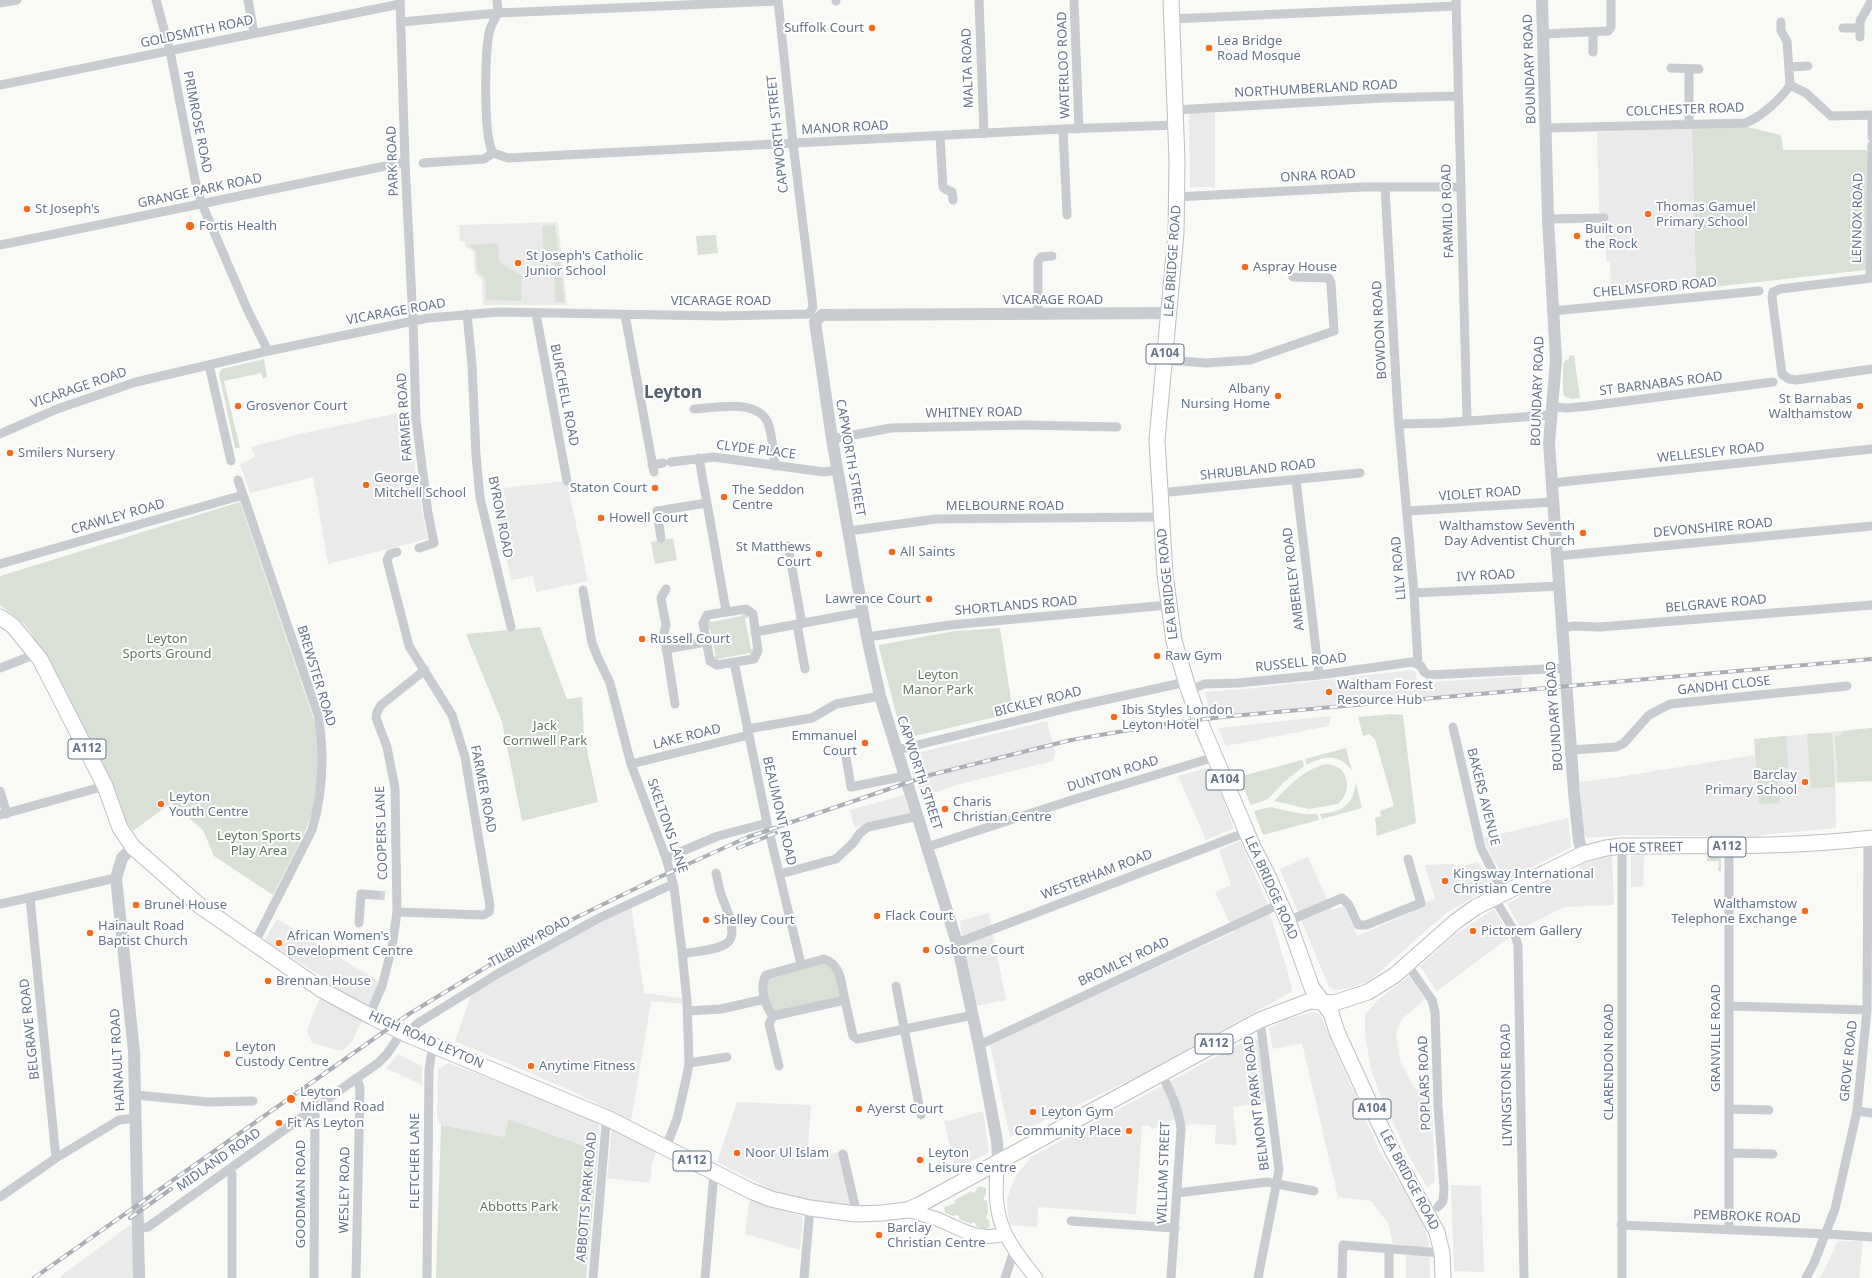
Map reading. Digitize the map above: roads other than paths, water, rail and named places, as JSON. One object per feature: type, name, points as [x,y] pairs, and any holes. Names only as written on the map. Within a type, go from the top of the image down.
[{"type":"main road","name":"LEA BRIDGE ROAD","points":[[1171,0],[1177,197],[1175,259],[1157,436],[1159,493],[1168,605],[1174,641],[1187,686],[1246,832],[1288,921],[1312,988],[1331,1013],[1337,1032],[1369,1102],[1437,1232],[1442,1253],[1443,1278]]},
{"type":"main road","name":"HIGH ROAD LEYTON","points":[[0,617],[13,626],[36,654],[74,723],[105,786],[120,828],[133,847],[200,906],[322,990],[369,1016],[404,1033],[609,1118],[714,1173],[766,1197],[810,1208],[855,1214],[907,1210],[931,1199],[998,1161]]},
{"type":"main road","name":"HOE STREET","points":[[1321,1001],[1334,1003],[1368,992],[1382,984],[1407,964],[1455,922],[1499,895],[1583,854],[1606,848],[1622,846],[1729,847],[1790,845],[1870,838]]},
{"type":"main road","name":"A112","points":[[998,1161],[1260,1020],[1300,1004],[1310,1001],[1321,1001]]},
{"type":"main road","points":[[998,1161],[996,1204],[1005,1234],[1014,1251],[1036,1278]]},
{"type":"main road","points":[[931,1199],[936,1219]]},
{"type":"main road","points":[[907,1210],[936,1219],[974,1235],[992,1238],[1005,1234]]},
{"type":"street","points":[[0,3],[17,0]]},
{"type":"street","name":"PRIMROSE ROAD","points":[[156,0],[170,51],[202,204],[248,311],[268,351]]},
{"type":"street","points":[[248,0],[254,33]]},
{"type":"street","points":[[423,163],[484,159],[493,153],[489,141],[485,89],[489,34],[492,23],[498,13],[497,0]]},
{"type":"street","points":[[401,22],[498,13],[778,0]]},
{"type":"street","name":"CAPWORTH STREET","points":[[778,0],[793,143],[815,324],[832,439],[867,637],[880,696],[957,944],[979,1044],[997,1141],[998,1161]]},
{"type":"street","name":"MALTA ROAD","points":[[979,0],[984,134]]},
{"type":"street","name":"WATERLOO ROAD","points":[[1074,0],[1079,129]]},
{"type":"street","name":"BOUNDARY ROAD","points":[[1542,0],[1548,220],[1556,360],[1549,430],[1571,750],[1578,830],[1583,854]]},
{"type":"street","points":[[1543,34],[1608,31],[1611,27],[1611,0]]},
{"type":"street","points":[[1843,28],[1860,33],[1860,22],[1872,0]]},
{"type":"street","name":"GOLDSMITH ROAD","points":[[0,85],[170,51],[400,2]]},
{"type":"street","name":"PARK ROAD","points":[[400,2],[405,162],[413,320]]},
{"type":"street","points":[[1172,19],[1456,3]]},
{"type":"street","name":"FARMILO ROAD","points":[[1456,3],[1467,420]]},
{"type":"street","points":[[1781,22],[1781,31],[1787,41],[1790,85],[1806,93],[1831,116],[1872,115],[1872,137]]},
{"type":"street","points":[[1593,32],[1593,52]]},
{"type":"street","points":[[1789,67],[1808,66]]},
{"type":"street","points":[[1671,68],[1699,69]]},
{"type":"street","points":[[1689,68],[1689,124]]},
{"type":"street","name":"COLCHESTER ROAD","points":[[1546,128],[1745,123],[1754,120],[1786,92],[1790,85]]},
{"type":"street","name":"NORTHUMBERLAND ROAD","points":[[1175,110],[1383,98],[1458,96]]},
{"type":"street","name":"MANOR ROAD","points":[[493,153],[508,158],[1063,129],[1176,125]]},
{"type":"street","points":[[1063,129],[1067,215]]},
{"type":"street","points":[[940,136],[944,187],[952,192],[953,200]]},
{"type":"street","points":[[1872,145],[1872,160]]},
{"type":"street","name":"LENNOX ROAD","points":[[1871,278],[1872,160]]},
{"type":"street","name":"GRANGE PARK ROAD","points":[[0,245],[405,162]]},
{"type":"street","name":"ONRA ROAD","points":[[1177,197],[1363,187],[1460,187]]},
{"type":"street","name":"BOWDON ROAD","points":[[1385,188],[1399,424],[1404,471]]},
{"type":"street","points":[[1548,220],[1604,218]]},
{"type":"street","points":[[1038,314],[1038,262],[1041,257],[1052,256]]},
{"type":"street","points":[[1165,360],[1206,363],[1250,360],[1334,330],[1331,282],[1329,278],[1292,277]]},
{"type":"street","points":[[1871,278],[1780,289],[1773,292],[1775,321],[1783,376],[1796,380],[1872,369]]},
{"type":"street","name":"CHELMSFORD ROAD","points":[[1553,311],[1759,292]]},
{"type":"street","name":"VICARAGE ROAD","points":[[0,434],[36,417],[136,382],[268,351],[413,320],[467,314],[499,312],[536,314],[814,316],[1170,313]]},
{"type":"street","name":"BYRON ROAD","points":[[467,314],[472,364],[476,455],[480,498],[511,628]]},
{"type":"street","name":"BURCHELL ROAD","points":[[536,314],[567,481]]},
{"type":"street","name":"CLYDE PLACE","points":[[626,315],[653,468],[667,463],[714,457],[824,472],[838,470]]},
{"type":"street","name":"FARMER ROAD","points":[[413,320],[416,419],[428,514],[434,544],[419,548]]},
{"type":"street","points":[[209,366],[231,461]]},
{"type":"street","name":"ST BARNABAS ROAD","points":[[1399,424],[1467,420],[1552,411],[1773,382]]},
{"type":"street","points":[[694,409],[745,406],[760,413],[769,427],[775,466]]},
{"type":"street","name":"WHITNEY ROAD","points":[[832,439],[891,428],[1024,425],[1117,427]]},
{"type":"street","name":"WELLESLEY ROAD","points":[[1552,483],[1872,449]]},
{"type":"street","points":[[699,458],[726,611]]},
{"type":"street","name":"LILY ROAD","points":[[1404,471],[1418,664]]},
{"type":"street","name":"SHRUBLAND ROAD","points":[[1159,493],[1360,473]]},
{"type":"street","name":"BREWSTER ROAD","points":[[238,480],[318,716],[323,753],[317,815],[312,830],[254,944]]},
{"type":"street","name":"AMBERLEY ROAD","points":[[1296,480],[1318,675]]},
{"type":"street","name":"CRAWLEY ROAD","points":[[0,564],[243,495]]},
{"type":"street","name":"VIOLET ROAD","points":[[1408,511],[1553,502]]},
{"type":"street","points":[[661,538],[657,511],[707,503]]},
{"type":"street","name":"MELBOURNE ROAD","points":[[849,531],[936,519],[1161,517]]},
{"type":"street","name":"DEVONSHIRE ROAD","points":[[1557,556],[1872,526]]},
{"type":"street","points":[[788,546],[800,624],[805,669]]},
{"type":"street","name":"FARMER ROAD","points":[[397,552],[390,554],[387,560],[409,646],[452,714],[465,757],[490,906],[489,912],[483,915],[397,912]]},
{"type":"street","name":"IVY ROAD","points":[[1414,593],[1560,586]]},
{"type":"street","points":[[666,589],[661,598],[666,625],[664,633],[666,649],[675,704]]},
{"type":"street","name":"SKELTONS LANE","points":[[583,590],[592,642],[610,683],[631,764],[666,858],[673,884],[682,954],[687,1011],[688,1063],[687,1076],[677,1119],[666,1147]]},
{"type":"street","name":"SHORTLANDS ROAD","points":[[867,637],[950,625],[1168,605]]},
{"type":"street","name":"BELGRAVE ROAD","points":[[1562,628],[1574,626],[1589,628],[1872,605]]},
{"type":"street","points":[[746,609],[753,614],[758,651],[754,659],[717,665],[710,661],[703,623],[707,616],[726,611],[746,609]]},
{"type":"street","points":[[756,632],[863,612]]},
{"type":"street","points":[[666,649],[706,642]]},
{"type":"street","points":[[0,668],[36,654]]},
{"type":"street","name":"BEAUMONT ROAD","points":[[734,662],[767,823],[801,964]]},
{"type":"street","name":"RUSSELL ROAD","points":[[1187,686],[1238,683],[1318,675],[1412,662],[1418,664]]},
{"type":"street","points":[[1418,664],[1429,674],[1565,668]]},
{"type":"street","name":"COOPERS LANE","points":[[369,1016],[382,986],[392,947],[397,912],[393,896],[395,788],[387,747],[376,718],[377,712],[381,705],[425,670]]},
{"type":"street","name":"BICKLEY ROAD","points":[[897,750],[1078,706],[1187,686]]},
{"type":"street","name":"GANDHI CLOSE","points":[[1571,750],[1616,747],[1629,738],[1649,715],[1670,704],[1847,686]]},
{"type":"street","name":"LAKE ROAD","points":[[631,764],[748,732],[812,718],[836,704],[880,696]]},
{"type":"street","name":"BAKERS AVENUE","points":[[1453,727],[1481,848],[1499,895]]},
{"type":"street","points":[[845,751],[851,787],[905,776]]},
{"type":"street","name":"DUNTON ROAD","points":[[927,847],[1215,756]]},
{"type":"street","points":[[0,791],[4,814],[105,786]]},
{"type":"street","points":[[780,874],[836,859],[848,848],[860,833],[868,827],[918,816]]},
{"type":"street","points":[[666,858],[718,836],[767,823]]},
{"type":"street","name":"WESTERHAM ROAD","points":[[957,944],[1246,832]]},
{"type":"street","name":"GROVE ROAD","points":[[1806,1278],[1827,1234],[1835,1209],[1857,1111],[1867,1010],[1870,838]]},
{"type":"street","name":"CLARENDON ROAD","points":[[1622,846],[1622,1278]]},
{"type":"street","name":"HAINAULT ROAD","points":[[133,847],[122,858],[116,878],[134,1052],[139,1278]]},
{"type":"street","name":"GRANVILLE ROAD","points":[[1729,847],[1729,1229]]},
{"type":"street","points":[[1288,921],[1342,898],[1349,905],[1358,925],[1366,925],[1421,903],[1408,859]]},
{"type":"street","points":[[682,954],[723,945],[731,939],[733,933],[727,907],[722,896],[716,873]]},
{"type":"street","points":[[0,904],[116,878]]},
{"type":"street","name":"TILBURY ROAD","points":[[404,1033],[498,973],[599,918],[673,884]]},
{"type":"street","points":[[359,923],[361,894],[376,895]]},
{"type":"street","name":"LIVINGSTONE ROAD","points":[[1499,895],[1518,945],[1524,1278]]},
{"type":"street","name":"BELGRAVE ROAD","points":[[30,898],[56,1158]]},
{"type":"street","name":"BROMLEY ROAD","points":[[979,1044],[1280,904]]},
{"type":"street","points":[[773,1016],[768,1010],[762,982],[766,975],[801,964],[824,959],[832,962],[838,970],[853,1036],[857,1040],[973,1015]]},
{"type":"street","name":"POPLARS ROAD","points":[[1407,964],[1432,1000],[1435,1012],[1438,1106],[1444,1189],[1443,1201],[1438,1207]]},
{"type":"street","points":[[896,986],[921,1115]]},
{"type":"street","points":[[687,1011],[721,1009],[765,998]]},
{"type":"street","points":[[773,1016],[845,1000]]},
{"type":"street","points":[[1729,1006],[1867,1010]]},
{"type":"street","points":[[773,1016],[769,1024],[779,1066]]},
{"type":"street","name":"BELMONT PARK ROAD","points":[[1258,1278],[1278,1184],[1279,1170],[1260,1020]]},
{"type":"street","name":"MIDLAND ROAD","points":[[139,1228],[148,1227],[356,1079],[382,1059],[404,1033]]},
{"type":"street","name":"FLETCHER LANE","points":[[427,1278],[429,1070],[431,1056],[437,1047]]},
{"type":"street","points":[[688,1063],[727,1058]]},
{"type":"street","name":"WILLIAM STREET","points":[[1161,1073],[1171,1093],[1180,1120],[1181,1129],[1171,1278]]},
{"type":"street","name":"WESLEY ROAD","points":[[356,1079],[360,1089],[356,1278]]},
{"type":"street","points":[[136,1095],[208,1102],[253,1101]]},
{"type":"street","name":"GOODMAN ROAD","points":[[312,1110],[314,1115],[314,1278]]},
{"type":"street","points":[[1729,1110],[1769,1110]]},
{"type":"street","points":[[1857,1111],[1872,1113]]},
{"type":"street","points":[[0,1197],[56,1158],[119,1120],[135,1118]]},
{"type":"street","name":"ABBOTTS PARK ROAD","points":[[594,1278],[606,1124],[609,1118]]},
{"type":"street","points":[[1730,1153],[1773,1154]]},
{"type":"street","points":[[843,1154],[855,1206],[855,1214]]},
{"type":"street","points":[[229,1169],[232,1174],[232,1278]]},
{"type":"street","points":[[705,1278],[714,1173]]},
{"type":"street","points":[[1177,1193],[1267,1182],[1314,1192]]},
{"type":"street","points":[[804,1278],[810,1208]]},
{"type":"street","points":[[1071,1221],[1174,1228]]},
{"type":"street","name":"PEMBROKE ROAD","points":[[1621,1224],[1872,1237]]},
{"type":"street","points":[[1342,1278],[1343,1246],[1442,1253]]},
{"type":"street","points":[[1389,1250],[1389,1278]]},
{"type":"street","points":[[1005,1278],[1014,1251]]},
{"type":"tunnel","points":[[376,895],[388,896]]},
{"type":"railway","points":[[34,1278],[409,1014],[534,938],[653,880],[748,837],[930,775],[1071,740],[1171,723],[1232,716],[1872,659]]},
{"type":"railway","points":[[738,848],[776,833]]},
{"type":"railway","points":[[130,1218],[171,1189]]},
{"type":"place","name":"Suffolk Court","points":[[872,28]]},
{"type":"place","name":"Lea Bridge Road Mosque","points":[[1209,48]]},
{"type":"place","name":"St Joseph's","points":[[27,209]]},
{"type":"place","name":"Thomas Gamuel Primary School","points":[[1648,214]]},
{"type":"place","name":"Fortis Health","points":[[190,226]]},
{"type":"place","name":"Built on the Rock","points":[[1577,236]]},
{"type":"place","name":"St Joseph's Catholic Junior School","points":[[518,263]]},
{"type":"place","name":"Aspray House","points":[[1245,267]]},
{"type":"place","name":"Albany Nursing Home","points":[[1278,396]]},
{"type":"place","name":"Grosvenor Court","points":[[238,406]]},
{"type":"place","name":"St Barnabas Walthamstow","points":[[1860,406]]},
{"type":"place","name":"Smilers Nursery","points":[[10,453]]},
{"type":"place","name":"George Mitchell School","points":[[366,485]]},
{"type":"place","name":"Staton Court","points":[[655,488]]},
{"type":"place","name":"The Seddon Centre","points":[[724,497]]},
{"type":"place","name":"Howell Court","points":[[601,518]]},
{"type":"place","name":"Walthamstow Seventh Day Adventist Church","points":[[1583,533]]},
{"type":"place","name":"All Saints","points":[[892,552]]},
{"type":"place","name":"St Matthews Court","points":[[819,554]]},
{"type":"place","name":"Lawrence Court","points":[[929,599]]},
{"type":"place","name":"Russell Court","points":[[642,639]]},
{"type":"place","name":"Raw Gym","points":[[1157,656]]},
{"type":"place","name":"Waltham Forest Resource Hub","points":[[1329,692]]},
{"type":"place","name":"Ibis Styles London Leyton Hotel","points":[[1114,717]]},
{"type":"place","name":"Emmanuel Court","points":[[865,743]]},
{"type":"place","name":"Barclay Primary School","points":[[1805,782]]},
{"type":"place","name":"Leyton Youth Centre","points":[[161,804]]},
{"type":"place","name":"Charis Christian Centre","points":[[945,809]]},
{"type":"place","name":"Kingsway International Christian Centre","points":[[1445,881]]},
{"type":"place","name":"Brunel House","points":[[136,905]]},
{"type":"place","name":"Walthamstow Telephone Exchange","points":[[1805,911]]},
{"type":"place","name":"Flack Court","points":[[877,916]]},
{"type":"place","name":"Shelley Court","points":[[706,920]]},
{"type":"place","name":"Pictorem Gallery","points":[[1473,931]]},
{"type":"place","name":"Hainault Road Baptist Church","points":[[90,933]]},
{"type":"place","name":"African Women's Development Centre","points":[[279,943]]},
{"type":"place","name":"Osborne Court","points":[[926,950]]},
{"type":"place","name":"Brennan House","points":[[268,981]]},
{"type":"place","name":"Leyton Custody Centre","points":[[227,1054]]},
{"type":"place","name":"Anytime Fitness","points":[[531,1066]]},
{"type":"place","name":"Leyton Midland Road","points":[[291,1099]]},
{"type":"place","name":"Ayerst Court","points":[[859,1109]]},
{"type":"place","name":"Leyton Gym","points":[[1033,1112]]},
{"type":"place","name":"Fit As Leyton","points":[[279,1123]]},
{"type":"place","name":"Community Place","points":[[1129,1131]]},
{"type":"place","name":"Noor Ul Islam","points":[[737,1153]]},
{"type":"place","name":"Leyton Leisure Centre","points":[[920,1160]]},
{"type":"place","name":"Barclay Christian Centre","points":[[879,1235]]},
{"type":"district","name":"Leyton","points":[[673,393]]},
{"type":"park label","name":"Leyton Sports Ground","points":[[167,646]]},
{"type":"park label","name":"Leyton Manor Park","points":[[938,682]]},
{"type":"park label","name":"Jack Cornwell Park","points":[[545,734]]},
{"type":"park label","name":"Leyton Sports Play Area","points":[[259,844]]},
{"type":"park label","name":"Abbotts Park","points":[[519,1207]]}]
